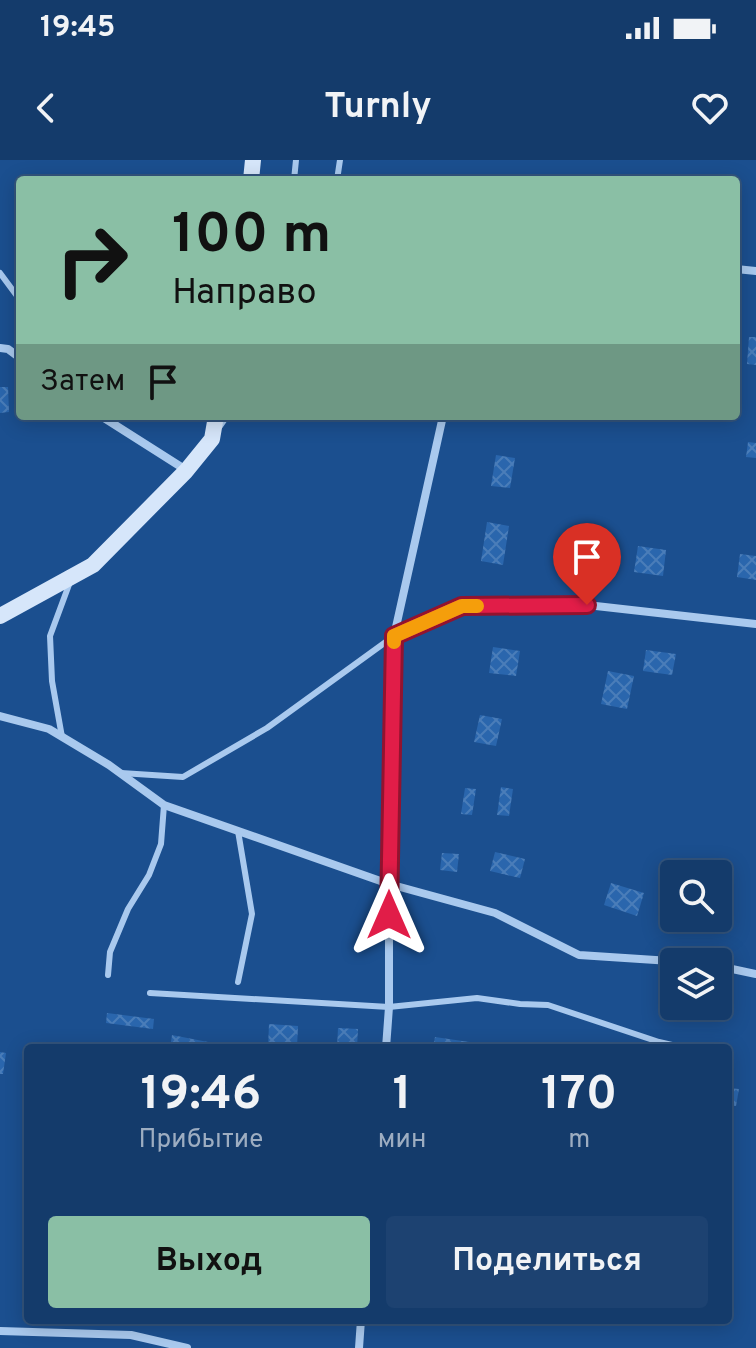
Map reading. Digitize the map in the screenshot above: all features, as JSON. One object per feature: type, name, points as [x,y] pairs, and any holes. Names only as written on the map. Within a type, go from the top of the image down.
[{"type":"street","points":[[107,420],[186,471]]},
{"type":"street","points":[[0,616],[93,565],[186,471],[212,439],[215,420]]},
{"type":"street","points":[[386,1044],[394,768],[394,636],[442,420]]},
{"type":"street","points":[[394,636],[462,606],[587,605],[756,624]]},
{"type":"street","points":[[0,716],[49,729],[120,773],[164,805],[389,884],[495,913],[579,955],[660,960]]},
{"type":"street","points":[[732,969],[756,974]]},
{"type":"street","points":[[359,1348],[361,1324]]},
{"type":"street","points":[[0,1331],[131,1335],[187,1348]]},
{"type":"lane","points":[[0,265],[1,273],[16,294]]},
{"type":"lane","points":[[212,439],[224,420]]},
{"type":"lane","points":[[62,737],[52,681],[50,636],[72,578]]},
{"type":"lane","points":[[120,773],[183,777],[267,728],[394,636]]},
{"type":"lane","points":[[108,975],[110,952],[161,844],[164,805]]},
{"type":"lane","points":[[238,831],[252,914],[238,982]]},
{"type":"lane","points":[[150,993],[389,1007],[477,998],[548,1005],[668,1044]]},
{"type":"building","points":[[749,337],[756,337],[756,365],[747,364]]},
{"type":"building","points":[[0,387],[8,387],[9,412],[0,413]]},
{"type":"building","points":[[748,442],[756,443],[756,458],[746,457]]},
{"type":"building","points":[[496,455],[515,458],[510,488],[491,486]]},
{"type":"building","points":[[487,522],[509,526],[503,565],[481,561]]},
{"type":"building","points":[[638,546],[666,550],[663,576],[634,572]]},
{"type":"building","points":[[740,554],[756,556],[756,580],[737,577]]},
{"type":"building","points":[[493,647],[520,651],[516,676],[489,673]]},
{"type":"building","points":[[646,650],[676,654],[672,675],[643,671]]},
{"type":"building","points":[[608,671],[634,676],[627,709],[601,704]]},
{"type":"building","points":[[480,715],[502,719],[496,746],[474,742]]},
{"type":"building","points":[[501,787],[513,789],[509,816],[497,815]]},
{"type":"building","points":[[465,788],[476,789],[472,815],[461,814]]},
{"type":"building","points":[[495,852],[525,859],[520,878],[490,871]]},
{"type":"building","points":[[442,853],[459,854],[457,872],[440,870]]},
{"type":"building","points":[[611,883],[644,893],[637,916],[604,905]]},
{"type":"building","points":[[107,1013],[154,1019],[153,1029],[106,1023]]},
{"type":"building","points":[[269,1024],[298,1026],[297,1044],[268,1044]]},
{"type":"building","points":[[338,1028],[358,1029],[357,1044],[337,1044]]},
{"type":"building","points":[[172,1035],[213,1043],[213,1044],[171,1044]]},
{"type":"building","points":[[435,1037],[483,1044],[434,1044]]},
{"type":"building","points":[[0,1052],[6,1053],[3,1074],[0,1074]]},
{"type":"building","points":[[732,1088],[739,1089],[736,1106],[732,1106]]},
{"type":"slow traffic","points":[[394,642],[394,636],[462,606],[477,606]]},
{"type":"route","points":[[389,915],[394,636],[462,606],[587,605]]}]
